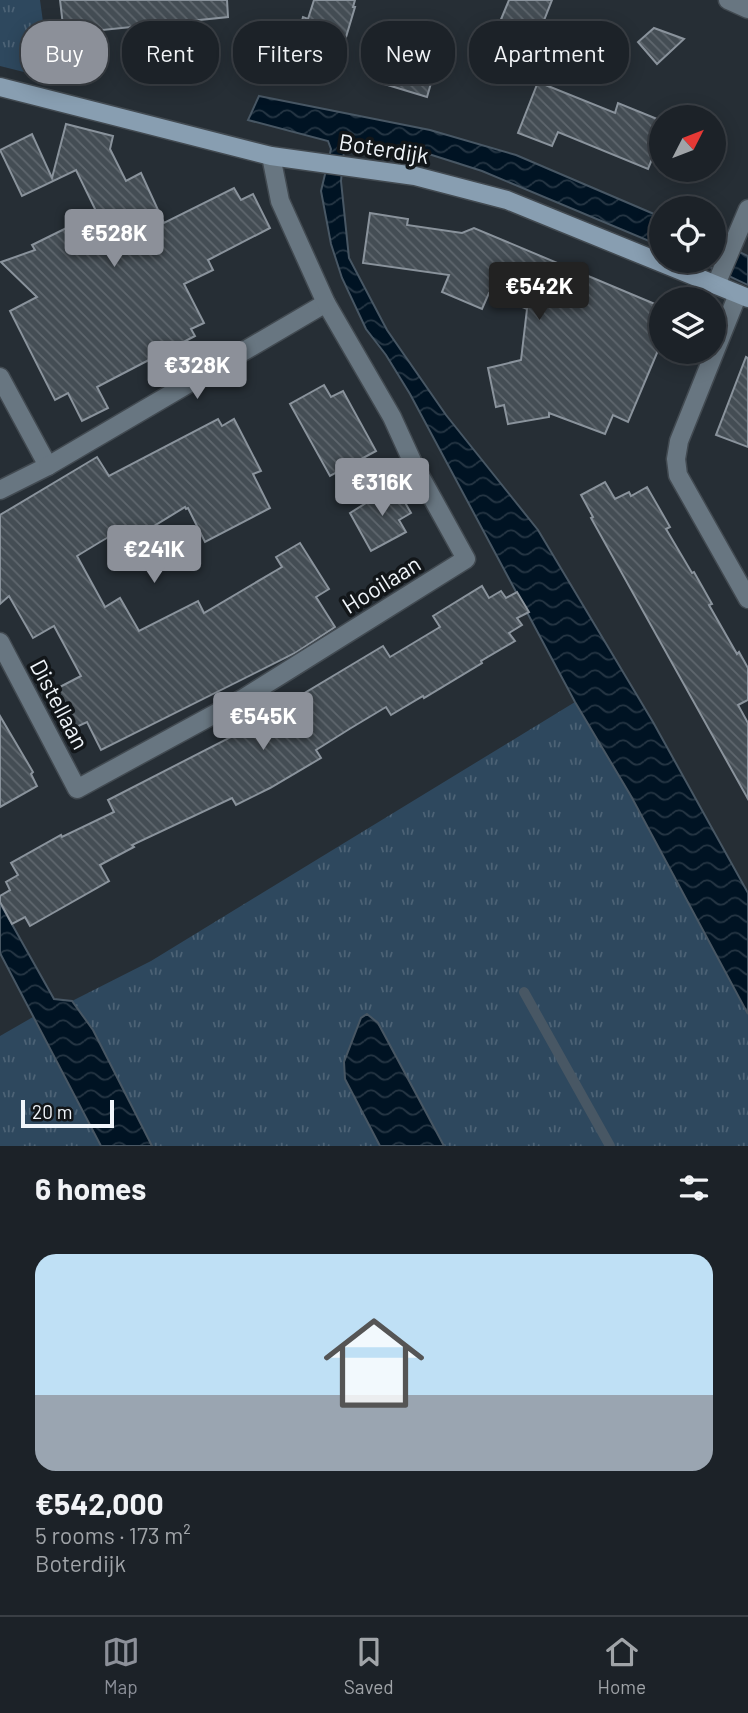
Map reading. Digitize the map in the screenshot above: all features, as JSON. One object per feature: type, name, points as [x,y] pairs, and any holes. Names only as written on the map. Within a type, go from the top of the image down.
[{"type":"street","points":[[728,0],[748,9]]},
{"type":"street","name":"Boterdijk","points":[[0,87],[271,156],[415,176],[507,200],[718,280],[743,296]]},
{"type":"street","name":"Hooilaan","points":[[77,789],[244,698],[466,559],[413,463],[392,417],[326,303],[280,201],[271,156]]},
{"type":"street","points":[[718,280],[748,209]]},
{"type":"street","points":[[743,296],[680,441],[676,459],[678,475],[748,599]]},
{"type":"street","points":[[0,490],[48,466],[326,303]]},
{"type":"street","points":[[0,377],[48,466]]},
{"type":"street","name":"Distellaan","points":[[0,642],[77,789]]},
{"type":"green space","points":[[0,0],[40,0],[43,21],[21,21],[21,71],[0,66]]},
{"type":"green space","points":[[575,702],[631,796],[748,1014],[748,1146],[444,1146],[378,1023],[367,1014],[361,1018],[344,1062],[345,1079],[380,1146],[152,1146],[93,1030],[72,1001],[151,961]]},
{"type":"green space","points":[[33,1017],[101,1146],[0,1146],[0,1036]]},
{"type":"water","points":[[259,96],[430,130],[516,155],[649,212],[649,241],[482,171],[413,149],[351,145],[344,151],[341,181],[349,258],[387,330],[446,415],[538,530],[653,722],[748,893],[748,1014],[631,796],[575,702],[410,394],[366,329],[342,278],[331,244],[321,191],[331,149],[328,141],[248,120]]},
{"type":"water","points":[[726,246],[748,256],[748,285],[722,273],[726,273]]},
{"type":"water","points":[[0,903],[54,999],[72,1001],[93,1030],[152,1146],[101,1146],[0,953]]},
{"type":"water","points":[[367,1014],[378,1023],[444,1146],[380,1146],[345,1079],[344,1062],[361,1018]]},
{"type":"building","points":[[60,0],[227,0],[228,17],[189,21],[122,21],[122,28],[108,29],[108,21],[62,21]]},
{"type":"building","points":[[314,0],[355,0],[347,34],[347,21],[302,21],[303,17],[308,19]]},
{"type":"building","points":[[509,0],[552,0],[544,21],[500,21]]},
{"type":"building","points":[[654,28],[684,39],[657,64],[638,42]]},
{"type":"building","points":[[384,84],[431,84],[427,97]]},
{"type":"building","points":[[537,84],[615,113],[618,103],[649,116],[649,167],[648,169],[558,132],[552,146],[518,133]]},
{"type":"building","points":[[66,124],[113,136],[110,149],[126,181],[141,173],[164,223],[234,188],[241,200],[253,194],[270,228],[208,260],[213,270],[184,284],[204,323],[191,329],[195,336],[97,387],[108,408],[82,421],[68,393],[55,400],[10,311],[37,297],[1,262],[35,250],[32,245],[97,213],[76,170],[22,196],[0,150],[32,134],[52,178]]},
{"type":"building","points":[[370,213],[408,219],[407,225],[462,233],[474,228],[649,302],[649,364],[652,364],[628,422],[613,415],[605,434],[549,413],[549,417],[508,424],[504,405],[496,407],[488,368],[521,360],[527,309],[489,293],[482,309],[442,292],[449,275],[363,263]]},
{"type":"building","points":[[746,357],[748,358],[748,447],[716,435]]},
{"type":"building","points":[[324,385],[331,397],[343,391],[376,451],[330,476],[290,404]]},
{"type":"building","points":[[218,419],[222,426],[234,419],[261,471],[253,474],[270,508],[205,542],[188,508],[185,507],[131,540],[124,528],[100,542],[77,556],[105,607],[120,598],[139,631],[198,601],[204,613],[282,567],[276,557],[300,543],[329,589],[316,597],[335,627],[295,653],[101,750],[87,722],[74,728],[54,690],[81,676],[54,626],[33,638],[9,596],[0,604],[0,515],[97,457],[109,476]]},
{"type":"building","points":[[605,482],[615,499],[629,492],[631,496],[647,487],[670,527],[666,529],[692,573],[694,572],[737,654],[739,652],[748,668],[748,700],[738,705],[748,723],[748,799],[591,518],[593,517],[581,495]]},
{"type":"building","points":[[395,485],[411,513],[399,520],[406,532],[371,551],[350,513]]},
{"type":"building","points":[[482,586],[489,598],[501,591],[506,598],[517,592],[529,612],[517,618],[522,625],[509,633],[515,641],[424,698],[423,696],[391,715],[386,707],[351,728],[316,750],[321,758],[270,788],[236,805],[232,798],[132,845],[134,847],[100,865],[109,881],[30,926],[25,917],[12,924],[0,902],[0,896],[10,890],[6,882],[18,875],[11,863],[61,835],[62,837],[114,812],[108,800],[264,720],[263,718],[383,646],[390,657],[440,627],[433,616]]},
{"type":"building","points":[[0,716],[33,772],[31,774],[37,786],[0,807]]},
{"type":"waterway","points":[[524,992],[610,1146]]}]
